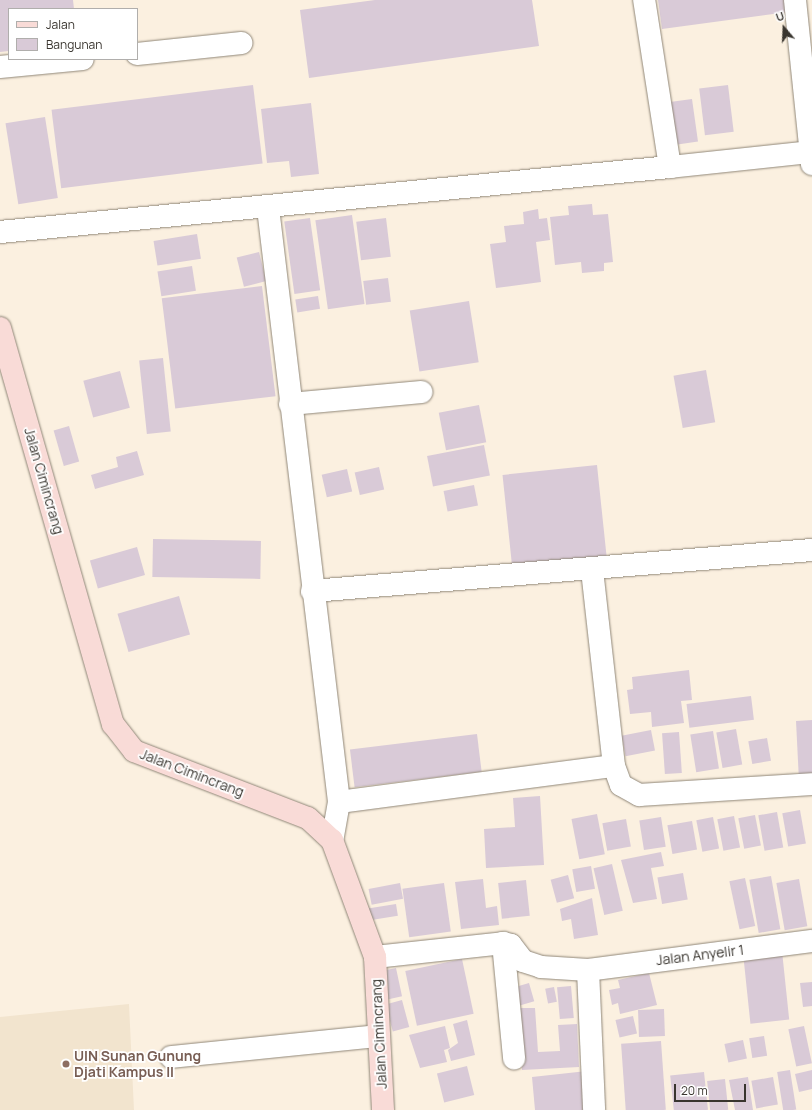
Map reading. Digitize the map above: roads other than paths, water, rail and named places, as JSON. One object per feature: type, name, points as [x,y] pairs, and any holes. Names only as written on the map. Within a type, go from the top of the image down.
[{"type":"main road","name":"Jalan Cimincrang","points":[[0,328],[113,724],[134,751],[308,818],[332,840],[376,957],[378,1036],[383,1110]]},
{"type":"street","points":[[644,0],[670,167]]},
{"type":"street","points":[[0,232],[268,208],[670,167],[811,158],[796,0]]},
{"type":"street","points":[[138,54],[241,43]]},
{"type":"street","points":[[0,67],[73,60]]},
{"type":"street","points":[[268,208],[312,591],[339,802],[332,840]]},
{"type":"street","points":[[290,404],[421,392]]},
{"type":"street","points":[[312,591],[812,550]]},
{"type":"street","points":[[592,569],[614,766],[621,785],[639,795],[812,784]]},
{"type":"street","points":[[339,802],[614,766]]},
{"type":"street","name":"Jalan Anyelir 1","points":[[503,943],[511,945],[523,961],[541,967],[588,970],[812,941]]},
{"type":"street","points":[[376,957],[503,943],[514,1058]]},
{"type":"street","points":[[588,970],[594,1110]]},
{"type":"street","points":[[171,1057],[378,1036]]},
{"type":"place","name":"UIN Sunan Gunung Djati Kampus II","points":[[66,1064]]}]
